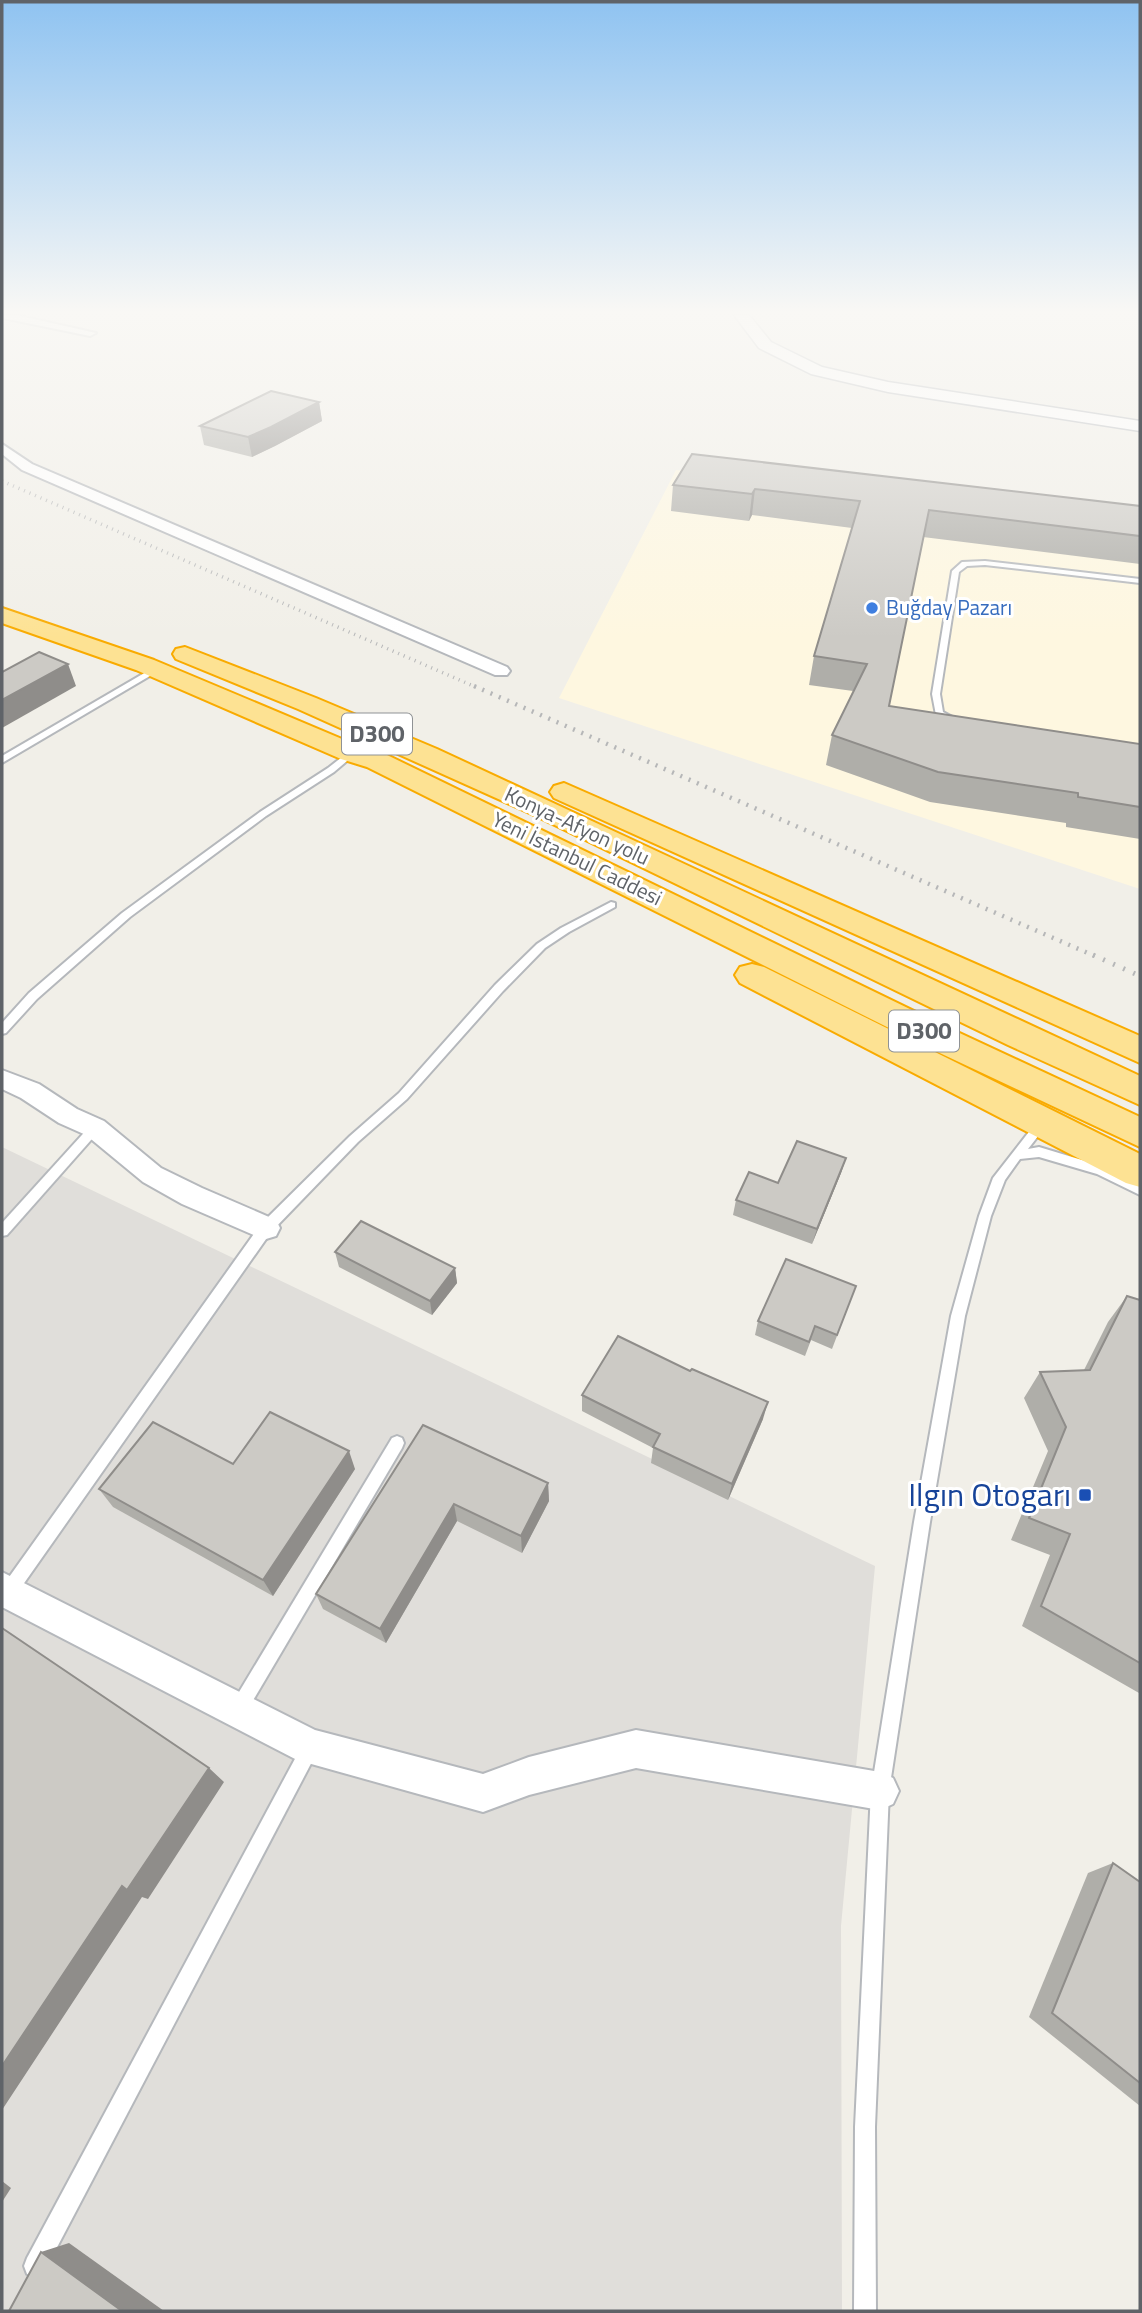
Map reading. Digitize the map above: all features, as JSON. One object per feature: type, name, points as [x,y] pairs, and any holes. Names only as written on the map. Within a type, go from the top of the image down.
[{"type":"highway","points":[[2,589],[53,606]]},
{"type":"highway","name":"Yeni İstanbul Caddesi","points":[[2,615],[156,670],[390,767],[1140,1133]]},
{"type":"highway","name":"Konya-Afyon yolu","points":[[127,632],[328,712],[542,808],[990,1024],[1140,1091]]},
{"type":"highway","points":[[328,712],[414,735],[595,804],[1140,1050]]},
{"type":"highway","points":[[351,753],[362,768],[580,891],[1140,1172]]},
{"type":"street","points":[[1120,423],[1140,426]]},
{"type":"street","points":[[2,447],[27,467],[501,671]]},
{"type":"street","points":[[2,1079],[30,1091],[68,1116],[95,1128],[152,1175],[192,1196],[266,1228]]},
{"type":"street","points":[[4,1594],[239,1709],[310,1747],[483,1793],[530,1776],[636,1749],[880,1791]]},
{"type":"lane","points":[[967,728],[939,713],[936,694],[956,571],[965,564],[985,563],[1140,581]]},
{"type":"lane","points":[[2,760],[156,670]]},
{"type":"lane","points":[[2,1030],[33,996],[126,915],[262,814],[331,770],[351,753]]},
{"type":"lane","points":[[4,1594],[266,1228],[354,1139],[403,1096],[499,988],[541,946],[611,905]]},
{"type":"lane","points":[[865,2311],[865,2127],[880,1791],[922,1522],[958,1316],[985,1216],[999,1178],[1043,1122]]},
{"type":"lane","points":[[2,1231],[95,1128]]},
{"type":"lane","points":[[1016,1155],[1039,1152],[1101,1170],[1140,1190]]},
{"type":"lane","points":[[239,1709],[397,1443]]},
{"type":"lane","points":[[24,2287],[310,1747]]},
{"type":"shaded area","name":"Buğday Pazarı","points":[[676,470],[1140,518],[1140,889],[559,698]]},
{"type":"shaded area","points":[[2,1147],[875,1566],[841,1926],[842,2311],[2,2311]]},
{"type":"building","points":[[206,423],[279,423],[248,437],[200,426]]},
{"type":"building","points":[[692,454],[1140,506],[1140,536],[929,510],[889,706],[1140,744],[1140,807],[1078,797],[1078,793],[938,772],[832,735],[867,664],[814,656],[860,501],[755,489],[752,494],[673,485]]},
{"type":"building","points":[[39,652],[68,664],[2,700],[2,672]]},
{"type":"building","points":[[797,1141],[846,1158],[817,1229],[736,1200],[749,1172],[778,1183]]},
{"type":"building","points":[[361,1221],[455,1268],[430,1301],[335,1252]]},
{"type":"building","points":[[786,1259],[856,1286],[837,1335],[815,1326],[809,1342],[758,1321]]},
{"type":"building","name":"Ilgın Otogarı","points":[[1127,1296],[1140,1300],[1140,1663],[1041,1606],[1070,1534],[1029,1518],[1066,1427],[1040,1372],[1090,1370]]},
{"type":"building","points":[[618,1336],[690,1371],[692,1369],[768,1402],[732,1484],[653,1447],[660,1434],[582,1395]]},
{"type":"building","points":[[270,1412],[349,1451],[263,1580],[99,1489],[153,1422],[233,1464]]},
{"type":"building","points":[[423,1425],[548,1483],[521,1536],[454,1504],[380,1629],[316,1594]]},
{"type":"building","points":[[2,1628],[209,1768],[127,1890],[122,1886],[2,2066]]},
{"type":"building","points":[[1113,1863],[1140,1882],[1140,2083],[1052,2013]]},
{"type":"building","points":[[41,2252],[122,2311],[9,2311]]},
{"type":"railway","points":[[2,481],[478,688]]},
{"type":"railway","points":[[474,686],[1097,957]]},
{"type":"railway","points":[[1093,955],[1140,976]]},
{"type":"place","name":"Buğday Pazarı","points":[[872,608]]},
{"type":"place","name":"Ilgın Otogarı","points":[[1085,1495]]}]
